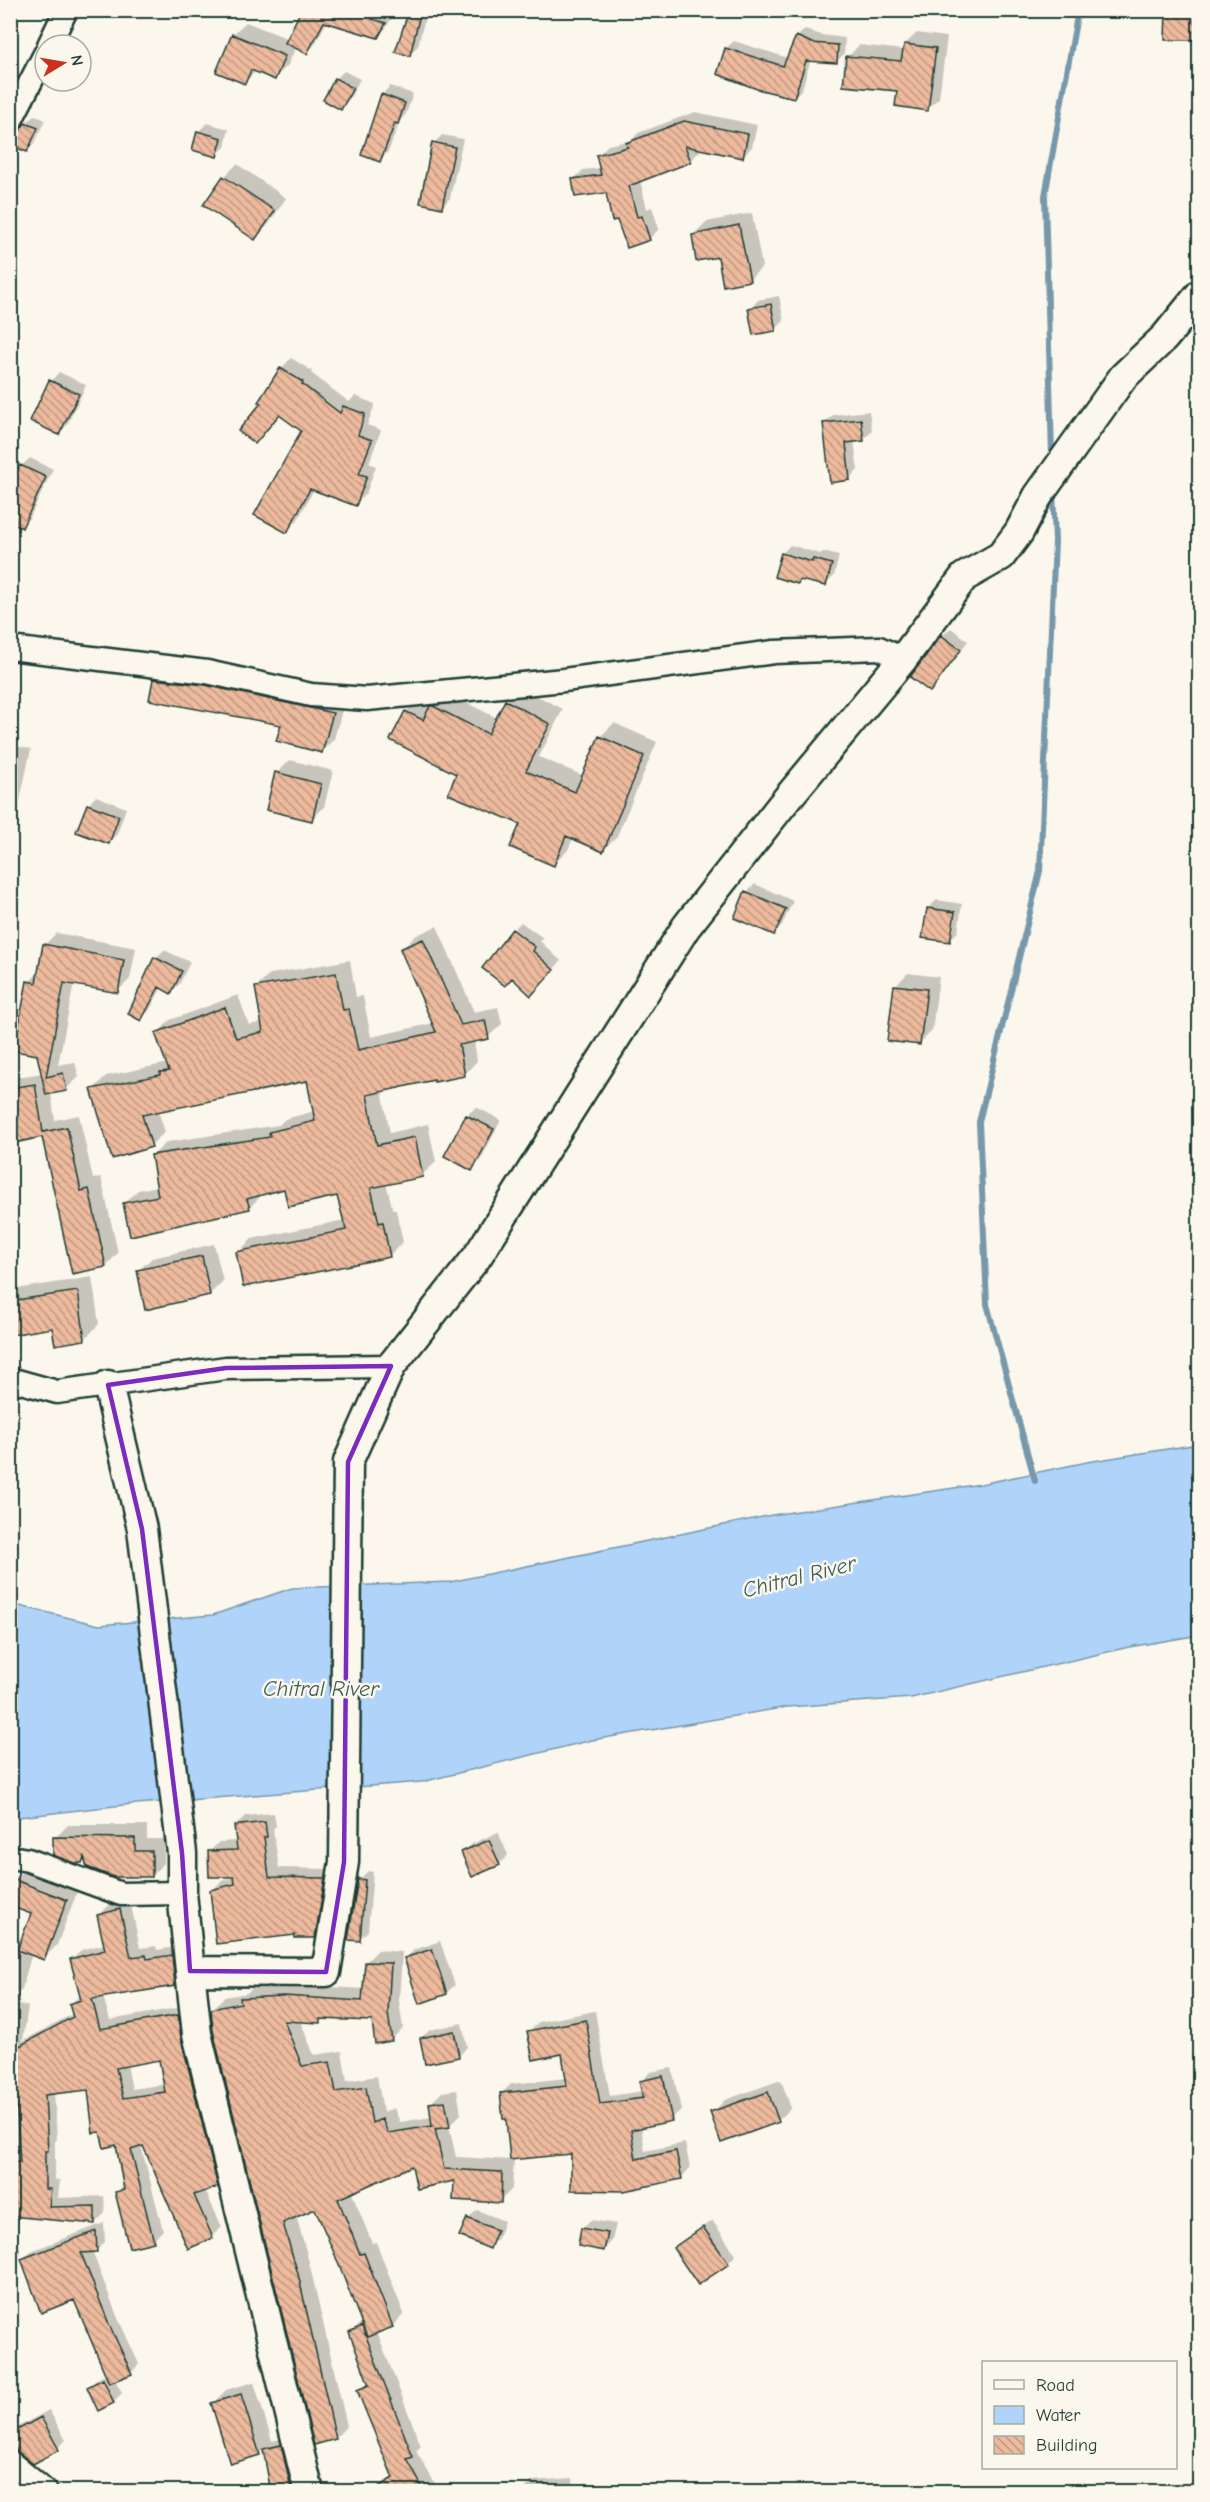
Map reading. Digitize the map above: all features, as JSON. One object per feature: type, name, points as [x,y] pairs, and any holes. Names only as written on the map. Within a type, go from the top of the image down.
[{"type":"street","points":[[55,33],[66,10]]},
{"type":"street","points":[[10,122],[33,77]]},
{"type":"street","points":[[190,1971],[326,1972],[344,1862],[348,1462],[391,1366],[477,1257],[686,927],[781,806],[903,659],[964,577],[1001,555],[1019,532],[1038,496],[1124,377],[1165,337],[1200,294]]},
{"type":"street","points":[[10,648],[207,672],[311,695],[367,699],[564,680],[774,652],[879,648],[903,659]]},
{"type":"street","points":[[10,1379],[57,1392],[226,1368],[391,1366]]},
{"type":"street","points":[[108,1384],[142,1529],[182,1853],[182,1893],[197,2034],[309,2492]]},
{"type":"street","points":[[10,1857],[28,1860],[120,1894],[182,1893]]},
{"type":"street","points":[[10,2462],[46,2492]]},
{"type":"highlighted area","points":[[391,1366],[348,1462],[344,1862],[326,1972],[190,1971],[182,1853],[142,1529],[108,1385],[226,1368]]},
{"type":"water","name":"Chitral River","points":[[1199,1444],[1199,1635],[1129,1647],[911,1698],[787,1707],[592,1740],[422,1782],[123,1805],[11,1818],[11,1604],[99,1625],[213,1615],[292,1588],[450,1582],[772,1515],[981,1484],[1087,1462]]},
{"type":"building","points":[[301,10],[374,10],[372,19],[386,23],[378,38],[324,22],[307,54],[285,43]]},
{"type":"building","points":[[409,10],[421,10],[410,56],[395,52]]},
{"type":"building","points":[[1166,10],[1200,10],[1200,40],[1165,40]]},
{"type":"building","points":[[232,34],[285,56],[275,80],[251,70],[245,84],[216,72]]},
{"type":"building","points":[[796,36],[812,43],[838,45],[837,63],[806,61],[794,98],[757,89],[717,74],[725,48],[783,66]]},
{"type":"building","points":[[904,44],[936,48],[928,111],[895,106],[897,91],[843,86],[846,56],[901,61]]},
{"type":"building","points":[[335,78],[353,88],[341,110],[323,100]]},
{"type":"building","points":[[381,94],[405,103],[380,162],[361,155]]},
{"type":"building","points":[[684,121],[748,134],[743,158],[685,146],[691,162],[629,186],[637,217],[642,216],[650,240],[627,248],[617,220],[612,221],[606,193],[575,197],[572,179],[601,175],[596,155],[628,147],[626,143]]},
{"type":"building","points":[[25,123],[38,128],[27,152],[10,145],[10,135],[18,133]]},
{"type":"building","points":[[197,131],[222,138],[217,157],[192,150]]},
{"type":"building","points":[[432,142],[455,147],[442,208],[420,203]]},
{"type":"building","points":[[223,176],[275,211],[255,240],[203,205]]},
{"type":"building","points":[[739,225],[750,281],[723,286],[718,257],[696,261],[692,235]]},
{"type":"building","points":[[771,304],[776,331],[753,335],[748,308]]},
{"type":"building","points":[[280,368],[303,382],[302,384],[340,413],[343,406],[365,414],[358,435],[372,440],[359,474],[367,476],[356,506],[310,489],[287,533],[254,515],[301,431],[279,415],[255,444],[238,431],[261,403],[258,402]]},
{"type":"building","points":[[49,380],[79,394],[59,435],[30,421]]},
{"type":"building","points":[[861,419],[864,441],[846,443],[850,480],[830,483],[823,423]]},
{"type":"building","points":[[20,465],[46,477],[22,528],[10,522],[10,486]]},
{"type":"building","points":[[781,553],[812,562],[813,559],[832,564],[826,586],[800,580],[798,584],[774,577]]},
{"type":"building","points":[[941,635],[961,650],[930,692],[910,677]]},
{"type":"building","points":[[153,679],[205,685],[333,713],[322,753],[276,741],[281,725],[149,700]]},
{"type":"building","points":[[505,700],[550,724],[526,771],[575,792],[599,736],[644,756],[603,852],[566,836],[554,866],[510,847],[520,824],[448,794],[456,774],[390,740],[405,711],[423,720],[430,706],[488,734]]},
{"type":"building","points":[[275,772],[321,784],[312,821],[266,810]]},
{"type":"building","points":[[87,804],[119,816],[109,844],[76,832]]},
{"type":"building","points":[[745,891],[786,909],[774,935],[734,918]]},
{"type":"building","points":[[927,908],[955,912],[950,942],[922,938]]},
{"type":"building","points":[[512,929],[535,947],[533,951],[554,970],[531,996],[512,978],[505,986],[482,968]]},
{"type":"building","points":[[423,939],[461,1025],[485,1020],[489,1039],[459,1045],[465,1076],[434,1082],[434,1080],[367,1095],[377,1145],[415,1137],[423,1177],[371,1188],[379,1223],[383,1222],[390,1257],[243,1287],[236,1252],[346,1230],[337,1196],[288,1207],[284,1189],[247,1199],[250,1209],[130,1236],[123,1203],[158,1196],[151,1155],[270,1137],[269,1132],[315,1121],[307,1081],[142,1115],[152,1147],[112,1159],[91,1089],[160,1075],[160,1072],[169,1071],[155,1033],[225,1007],[236,1038],[263,1032],[255,987],[336,973],[343,1010],[349,1009],[358,1050],[436,1032],[400,949]]},
{"type":"building","points":[[43,944],[124,960],[118,993],[64,983],[46,1077],[63,1073],[67,1091],[46,1095],[37,1055],[14,1051],[27,981],[36,983]]},
{"type":"building","points":[[154,957],[182,971],[171,994],[159,987],[141,1021],[128,1014]]},
{"type":"building","points":[[894,985],[927,989],[920,1045],[887,1041]]},
{"type":"building","points":[[35,1084],[43,1132],[67,1127],[81,1191],[89,1189],[106,1267],[72,1274],[42,1137],[10,1144],[10,1088]]},
{"type":"building","points":[[466,1115],[494,1129],[472,1171],[444,1156]]},
{"type":"building","points":[[202,1256],[210,1295],[145,1310],[137,1270]]},
{"type":"building","points":[[78,1291],[85,1340],[55,1345],[52,1328],[10,1335],[10,1301]]},
{"type":"building","points":[[265,1822],[267,1837],[264,1837],[269,1877],[325,1878],[315,1938],[295,1938],[295,1935],[216,1944],[210,1890],[235,1884],[234,1877],[209,1877],[208,1851],[237,1850],[234,1826]]},
{"type":"building","points":[[53,1837],[135,1838],[135,1851],[152,1851],[152,1877],[114,1877],[87,1867],[84,1857],[82,1863],[74,1863],[53,1855]]},
{"type":"building","points":[[489,1840],[500,1865],[472,1877],[461,1852]]},
{"type":"building","points":[[10,1878],[67,1900],[44,1960],[17,1950],[31,1914],[10,1906]]},
{"type":"building","points":[[358,1879],[365,1880],[360,1941],[348,1940]]},
{"type":"building","points":[[120,1909],[131,1957],[146,1955],[147,1959],[172,1955],[175,1986],[92,1999],[100,2029],[178,2015],[181,2038],[218,2187],[194,2195],[213,2238],[188,2249],[143,2146],[131,2150],[154,2242],[129,2248],[115,2192],[124,2190],[116,2145],[104,2148],[100,2132],[93,2133],[88,2090],[45,2095],[48,2151],[45,2151],[45,2189],[51,2189],[49,2207],[95,2206],[95,2224],[10,2216],[10,2162],[20,2162],[16,2095],[10,2094],[10,2051],[73,2017],[69,2004],[81,2000],[70,1959],[105,1950],[97,1915]],"holes":[[[159,2060],[165,2092],[123,2098],[116,2068]]]},
{"type":"building","points":[[432,1949],[447,1994],[419,2004],[404,1958]]},
{"type":"building","points":[[365,1962],[391,1963],[388,2013],[392,2041],[375,2044],[372,2021],[320,2019],[320,2023],[284,2021],[302,2066],[330,2062],[336,2092],[366,2087],[372,2123],[382,2119],[388,2133],[432,2126],[429,2103],[445,2101],[450,2127],[435,2129],[444,2169],[502,2172],[501,2203],[453,2200],[454,2181],[417,2189],[412,2166],[338,2199],[360,2254],[364,2253],[393,2327],[367,2337],[315,2209],[283,2223],[298,2274],[336,2439],[314,2445],[213,2031],[211,2009],[241,2003],[240,1998],[284,1996],[362,2001]]},
{"type":"building","points":[[586,2020],[600,2104],[643,2098],[639,2081],[663,2076],[672,2121],[631,2130],[636,2159],[676,2151],[682,2179],[624,2191],[571,2190],[571,2154],[510,2160],[506,2119],[503,2119],[500,2093],[567,2086],[562,2054],[533,2060],[527,2031]]},
{"type":"building","points":[[454,2031],[459,2057],[425,2064],[420,2038]]},
{"type":"building","points":[[768,2092],[779,2122],[721,2143],[710,2112]]},
{"type":"building","points":[[467,2218],[497,2230],[490,2249],[459,2236]]},
{"type":"building","points":[[703,2227],[729,2264],[698,2285],[673,2248]]},
{"type":"building","points":[[581,2228],[608,2233],[604,2251],[578,2246]]},
{"type":"building","points":[[96,2231],[97,2252],[81,2253],[132,2374],[109,2383],[74,2300],[41,2313],[21,2259]]},
{"type":"building","points":[[362,2326],[413,2457],[407,2459],[425,2492],[370,2492],[393,2478],[357,2390],[369,2385],[349,2332]]},
{"type":"building","points":[[103,2379],[114,2403],[98,2411],[87,2387]]},
{"type":"building","points":[[241,2394],[260,2455],[230,2464],[211,2403]]},
{"type":"building","points":[[41,2417],[59,2450],[33,2464],[17,2451],[10,2440],[10,2434]]},
{"type":"building","points":[[281,2445],[292,2492],[271,2492],[263,2449]]},
{"type":"waterway","points":[[1052,457],[1045,196],[1078,10]]},
{"type":"waterway","points":[[1035,1481],[987,1304],[979,1122],[1040,871],[1055,541],[1053,491]]}]
